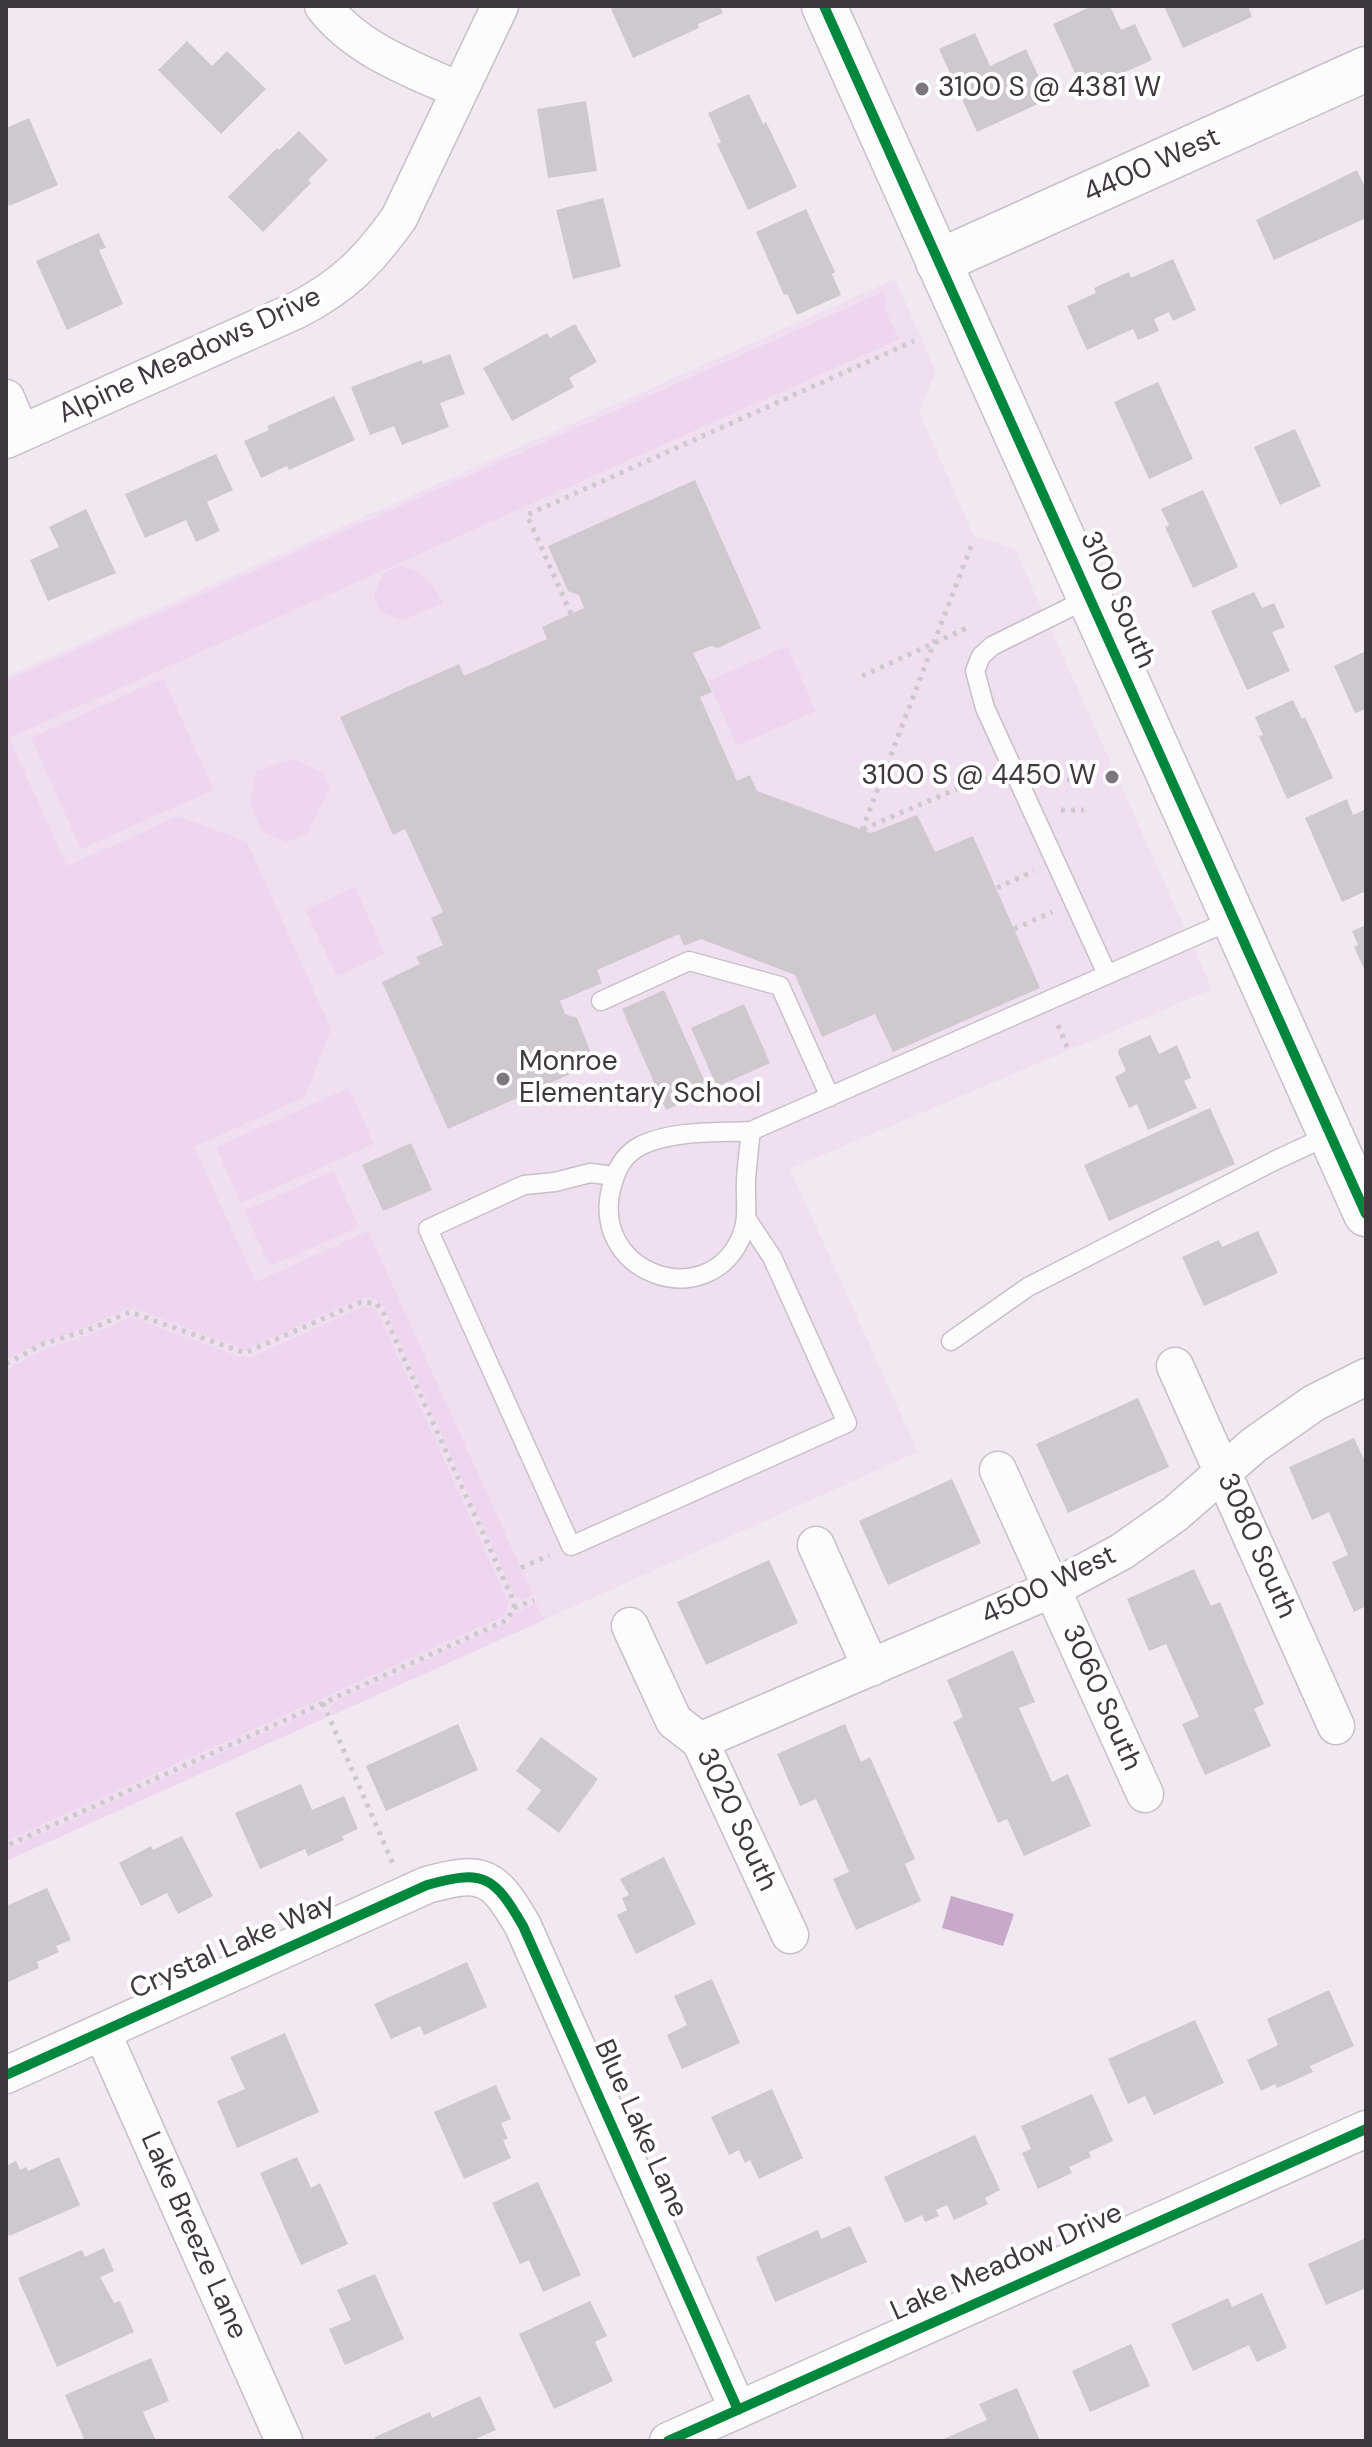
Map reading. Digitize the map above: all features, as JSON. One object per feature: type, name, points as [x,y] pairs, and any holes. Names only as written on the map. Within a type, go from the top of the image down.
[{"type":"main road","name":"3100 South","points":[[824,6],[1366,1214]]},
{"type":"main road","name":"4400 West","points":[[938,262],[1366,69]]},
{"type":"street","points":[[323,6],[340,25],[377,52],[458,90]]},
{"type":"street","name":"Alpine Meadows Drive","points":[[14,436],[297,310],[326,295],[353,275],[399,218],[500,6]]},
{"type":"street","points":[[6,398],[14,436]]},
{"type":"street","name":"3080 South","points":[[1175,1366],[1336,1726]]},
{"type":"street","name":"4500 West","points":[[700,1741],[1052,1589],[1121,1552],[1175,1514],[1254,1445],[1314,1403],[1366,1377]]},
{"type":"street","name":"3060 South","points":[[998,1470],[1145,1794]]},
{"type":"street","points":[[816,1545],[871,1668]]},
{"type":"street","name":"3020 South","points":[[630,1626],[674,1721],[700,1741],[790,1935]]},
{"type":"street","name":"Crystal Lake Way","points":[[6,2075],[427,1885],[458,1877],[483,1878]]},
{"type":"street","name":"Blue Lake Lane","points":[[483,1878],[505,1895],[523,1926],[738,2410]]},
{"type":"street","name":"Lake Breeze Lane","points":[[102,2032],[284,2441]]},
{"type":"street","name":"Lake Meadow Drive","points":[[668,2441],[1366,2129]]},
{"type":"lane","points":[[1089,598],[992,646],[981,656],[975,671],[985,708],[1107,974]]},
{"type":"lane","points":[[751,1131],[746,1218],[742,1235],[726,1261],[698,1276],[681,1278],[660,1276],[639,1267],[623,1252],[613,1235],[608,1206],[623,1158],[642,1146],[667,1136],[751,1131],[1234,919]]},
{"type":"lane","points":[[601,1001],[689,961],[780,986],[830,1097]]},
{"type":"lane","points":[[951,1341],[1028,1287],[1330,1135]]},
{"type":"lane","points":[[615,1176],[590,1173],[555,1182],[524,1185],[428,1229],[571,1546],[847,1423],[772,1257],[746,1218]]},
{"type":"path","points":[[571,614],[527,515],[914,341]]},
{"type":"path","points":[[973,541],[862,830],[992,774]]},
{"type":"path","points":[[862,676],[978,624]]},
{"type":"path","points":[[997,888],[1035,871]]},
{"type":"path","points":[[1014,929],[1053,912]]},
{"type":"path","points":[[6,1364],[43,1344],[130,1312],[245,1353],[361,1302],[376,1303],[383,1312],[514,1602],[507,1620],[6,1846]]},
{"type":"path","points":[[514,1608],[534,1600]]},
{"type":"path","points":[[323,1703],[394,1865]]},
{"type":"shaded area","name":"Monroe Elementary School","points":[[895,279],[936,372],[919,412],[974,536],[1015,549],[1212,989],[790,1169],[918,1452],[6,1861],[6,677]]},
{"type":"shaded area","points":[[883,292],[887,301],[885,309],[899,339],[9,738],[67,866],[178,816],[247,842],[331,1029],[305,1097],[194,1147],[256,1282],[368,1231],[533,1595],[522,1600],[514,1595],[386,1311],[375,1299],[359,1299],[245,1350],[130,1309],[6,1360],[6,681]]},
{"type":"shaded area","points":[[399,566],[414,570],[426,578],[443,603],[403,620],[380,612],[374,596],[383,573]]},
{"type":"shaded area","points":[[787,646],[816,711],[737,746],[708,681]]},
{"type":"shaded area","points":[[163,678],[214,790],[81,849],[31,738]]},
{"type":"shaded area","points":[[294,759],[323,773],[330,788],[307,834],[287,842],[263,833],[250,804],[256,771]]},
{"type":"shaded area","points":[[355,887],[385,954],[337,976],[305,910]]},
{"type":"shaded area","points":[[349,1088],[374,1144],[241,1203],[216,1147]]},
{"type":"shaded area","points":[[333,1171],[359,1227],[270,1266],[244,1211]]},
{"type":"shaded area","points":[[366,1305],[379,1314],[509,1604],[504,1616],[6,1841],[6,1370],[45,1349],[90,1335],[131,1317],[238,1356],[252,1357]]},
{"type":"shaded area","points":[[536,1603],[544,1620],[333,1715],[330,1709],[334,1702],[509,1622],[515,1614]]},
{"type":"shaded area","points":[[316,1710],[322,1712],[325,1718],[6,1861],[6,1850]]},
{"type":"shaded area","points":[[951,1896],[1014,1914],[1003,1946],[942,1928]]},
{"type":"building","points":[[619,6],[720,6],[723,13],[698,24],[699,28],[633,58],[611,9]]},
{"type":"building","points":[[1092,6],[1110,6],[1121,30],[1135,24],[1152,60],[1083,91],[1053,24]]},
{"type":"building","points":[[1164,6],[1248,6],[1252,17],[1183,48]]},
{"type":"building","points":[[975,33],[990,66],[1026,49],[1049,99],[977,132],[939,49]]},
{"type":"building","points":[[187,41],[212,66],[227,51],[266,89],[221,134],[158,70]]},
{"type":"building","points":[[749,94],[797,187],[748,210],[717,144],[721,142],[708,113]]},
{"type":"building","points":[[586,101],[597,171],[548,178],[537,109]]},
{"type":"building","points":[[29,118],[58,185],[9,206],[6,198],[6,128]]},
{"type":"building","points":[[299,131],[328,160],[308,180],[311,183],[263,232],[228,197],[277,148],[279,150]]},
{"type":"building","points":[[1357,170],[1366,189],[1366,218],[1274,260],[1256,220]]},
{"type":"building","points":[[603,198],[621,267],[573,279],[556,210]]},
{"type":"building","points":[[806,209],[835,272],[832,274],[841,295],[797,315],[787,294],[784,295],[756,232]]},
{"type":"building","points":[[99,233],[106,248],[99,250],[123,304],[67,330],[36,261]]},
{"type":"building","points":[[1173,259],[1196,310],[1173,321],[1169,312],[1154,319],[1159,331],[1138,340],[1133,329],[1087,350],[1067,306],[1096,293],[1094,288],[1129,272],[1131,278]]},
{"type":"building","points":[[575,324],[597,362],[569,378],[574,387],[512,421],[483,368],[547,333],[550,338]]},
{"type":"building","points":[[450,354],[465,394],[440,403],[449,427],[402,445],[394,426],[370,435],[351,387],[422,360],[423,364]]},
{"type":"building","points":[[1158,382],[1193,459],[1149,479],[1114,402]]},
{"type":"building","points":[[334,396],[355,440],[289,470],[287,466],[261,478],[244,441],[269,430],[267,426]]},
{"type":"building","points":[[1295,429],[1321,486],[1280,505],[1254,447]]},
{"type":"building","points":[[216,454],[233,490],[207,502],[220,531],[196,542],[186,520],[145,538],[125,494]]},
{"type":"building","points":[[695,480],[761,628],[718,648],[711,646],[693,653],[712,692],[700,697],[737,781],[750,775],[757,791],[871,833],[917,815],[935,852],[973,836],[1040,988],[893,1052],[875,1014],[822,1037],[795,975],[701,939],[684,946],[679,934],[597,970],[602,983],[560,1001],[565,1014],[577,1018],[595,1063],[448,1129],[382,982],[420,964],[416,957],[443,945],[431,918],[443,912],[405,829],[393,835],[340,717],[459,664],[464,676],[547,639],[542,627],[584,608],[579,595],[568,591],[548,546]]},
{"type":"building","points":[[1203,490],[1238,567],[1193,588],[1165,527],[1169,525],[1161,509]]},
{"type":"building","points":[[86,509],[116,573],[48,601],[30,560],[59,547],[49,527]]},
{"type":"building","points":[[1254,592],[1262,608],[1274,603],[1285,627],[1272,632],[1290,671],[1247,690],[1211,611]]},
{"type":"building","points":[[1366,651],[1366,709],[1355,713],[1334,666]]},
{"type":"building","points":[[1293,700],[1302,719],[1305,717],[1333,778],[1287,799],[1259,736],[1263,735],[1255,717]]},
{"type":"building","points":[[1347,799],[1353,815],[1366,809],[1366,891],[1342,902],[1305,818]]},
{"type":"building","points":[[1366,925],[1366,973],[1354,947],[1358,945],[1352,931]]},
{"type":"building","points":[[664,990],[709,1091],[666,1110],[622,1009]]},
{"type":"building","points":[[744,1004],[770,1063],[717,1087],[691,1028]]},
{"type":"building","points":[[1150,1035],[1159,1054],[1177,1045],[1191,1078],[1184,1081],[1197,1108],[1148,1130],[1137,1104],[1129,1108],[1115,1077],[1126,1071],[1119,1049]]},
{"type":"building","points":[[1210,1108],[1235,1164],[1109,1221],[1084,1165]]},
{"type":"building","points":[[411,1143],[432,1190],[383,1211],[362,1165]]},
{"type":"building","points":[[1258,1231],[1278,1273],[1204,1306],[1182,1257],[1219,1240],[1222,1247]]},
{"type":"building","points":[[1138,1398],[1169,1467],[1068,1513],[1036,1444]]},
{"type":"building","points":[[1354,1438],[1366,1464],[1366,1606],[1354,1612],[1332,1562],[1348,1555],[1329,1512],[1312,1520],[1289,1467]]},
{"type":"building","points":[[952,1479],[981,1543],[888,1585],[859,1521]]},
{"type":"building","points":[[769,1560],[798,1623],[706,1665],[677,1602]]},
{"type":"building","points":[[1194,1569],[1211,1606],[1220,1602],[1264,1704],[1254,1709],[1271,1746],[1205,1775],[1182,1724],[1199,1717],[1166,1644],[1149,1651],[1127,1599]]},
{"type":"building","points":[[1013,1650],[1035,1702],[1019,1708],[1052,1782],[1068,1774],[1091,1826],[1024,1856],[1007,1819],[998,1823],[953,1722],[963,1717],[947,1680]]},
{"type":"building","points":[[458,1724],[478,1770],[386,1811],[366,1766]]},
{"type":"building","points":[[845,1724],[861,1762],[870,1757],[915,1859],[905,1864],[921,1901],[856,1930],[833,1879],[849,1872],[816,1799],[800,1806],[777,1754]]},
{"type":"building","points":[[541,1737],[598,1779],[559,1833],[527,1809],[541,1790],[516,1771]]},
{"type":"building","points":[[301,1784],[312,1810],[344,1796],[358,1829],[342,1836],[344,1840],[308,1856],[305,1849],[260,1869],[235,1813]]},
{"type":"building","points":[[182,1836],[213,1896],[178,1914],[167,1893],[141,1906],[119,1863],[151,1846],[153,1850]]},
{"type":"building","points":[[664,1857],[696,1924],[636,1954],[617,1915],[627,1910],[622,1898],[629,1895],[620,1879]]},
{"type":"building","points":[[47,1888],[71,1940],[56,1946],[59,1952],[37,1962],[39,1968],[6,1983],[6,1906]]},
{"type":"building","points":[[467,1962],[487,2007],[424,2035],[420,2026],[391,2039],[374,2004]]},
{"type":"building","points":[[712,1979],[740,2043],[682,2069],[667,2035],[687,2025],[674,1996]]},
{"type":"building","points":[[1329,1990],[1354,2046],[1310,2066],[1313,2072],[1277,2088],[1275,2084],[1261,2091],[1247,2060],[1278,2045],[1267,2019]]},
{"type":"building","points":[[1195,2020],[1224,2083],[1154,2115],[1145,2096],[1128,2104],[1108,2059]]},
{"type":"building","points":[[285,2033],[319,2112],[237,2148],[217,2101],[245,2089],[230,2057]]},
{"type":"building","points":[[496,2085],[511,2119],[501,2123],[508,2139],[503,2140],[511,2158],[464,2179],[434,2112]]},
{"type":"building","points":[[772,2089],[803,2158],[759,2179],[750,2160],[745,2163],[739,2150],[729,2155],[711,2117]]},
{"type":"building","points":[[1092,2094],[1113,2141],[1089,2152],[1091,2157],[1069,2167],[1072,2173],[1038,2189],[1022,2153],[1031,2149],[1021,2126]]},
{"type":"building","points":[[975,2135],[1000,2190],[985,2198],[988,2204],[954,2220],[947,2205],[936,2210],[939,2216],[925,2222],[922,2215],[905,2223],[884,2177]]},
{"type":"building","points":[[59,2157],[80,2205],[9,2236],[6,2229],[6,2166],[16,2161],[20,2170],[26,2167],[28,2171]]},
{"type":"building","points":[[297,2157],[311,2188],[320,2183],[348,2244],[301,2265],[260,2173]]},
{"type":"building","points":[[538,2182],[581,2275],[543,2292],[529,2260],[520,2264],[492,2203]]},
{"type":"building","points":[[850,2226],[867,2262],[775,2302],[756,2257],[818,2230],[821,2239]]},
{"type":"building","points":[[1366,2238],[1366,2288],[1326,2305],[1308,2264]]},
{"type":"building","points":[[104,2248],[114,2271],[100,2277],[114,2303],[120,2301],[134,2332],[57,2367],[18,2278],[82,2250],[85,2257]]},
{"type":"building","points":[[375,2274],[404,2339],[345,2365],[329,2329],[351,2320],[337,2290]]},
{"type":"building","points":[[1262,2293],[1287,2348],[1257,2362],[1249,2345],[1193,2371],[1171,2324],[1228,2298],[1232,2307]]},
{"type":"building","points":[[590,2301],[607,2336],[595,2342],[613,2381],[554,2409],[519,2334]]},
{"type":"building","points":[[1131,2344],[1150,2386],[1090,2412],[1072,2371]]},
{"type":"building","points":[[151,2358],[169,2401],[143,2412],[156,2441],[85,2441],[65,2395]]},
{"type":"building","points":[[1017,2388],[1040,2441],[939,2441],[987,2420],[979,2404]]},
{"type":"building","points":[[480,2396],[496,2430],[471,2441],[376,2441],[375,2437],[430,2412],[432,2418]]},
{"type":"cycle path","points":[[824,6],[1366,1214]]},
{"type":"cycle path","points":[[6,2075],[427,1885],[462,1878],[486,1881],[504,1896],[523,1926],[738,2410]]},
{"type":"cycle path","points":[[668,2441],[1366,2129]]},
{"type":"place","name":"3100 S @ 4381 W","points":[[922,89]]},
{"type":"place","name":"3100 S @ 4450 W","points":[[1112,777]]},
{"type":"place","name":"Monroe Elementary School","points":[[503,1079]]}]
